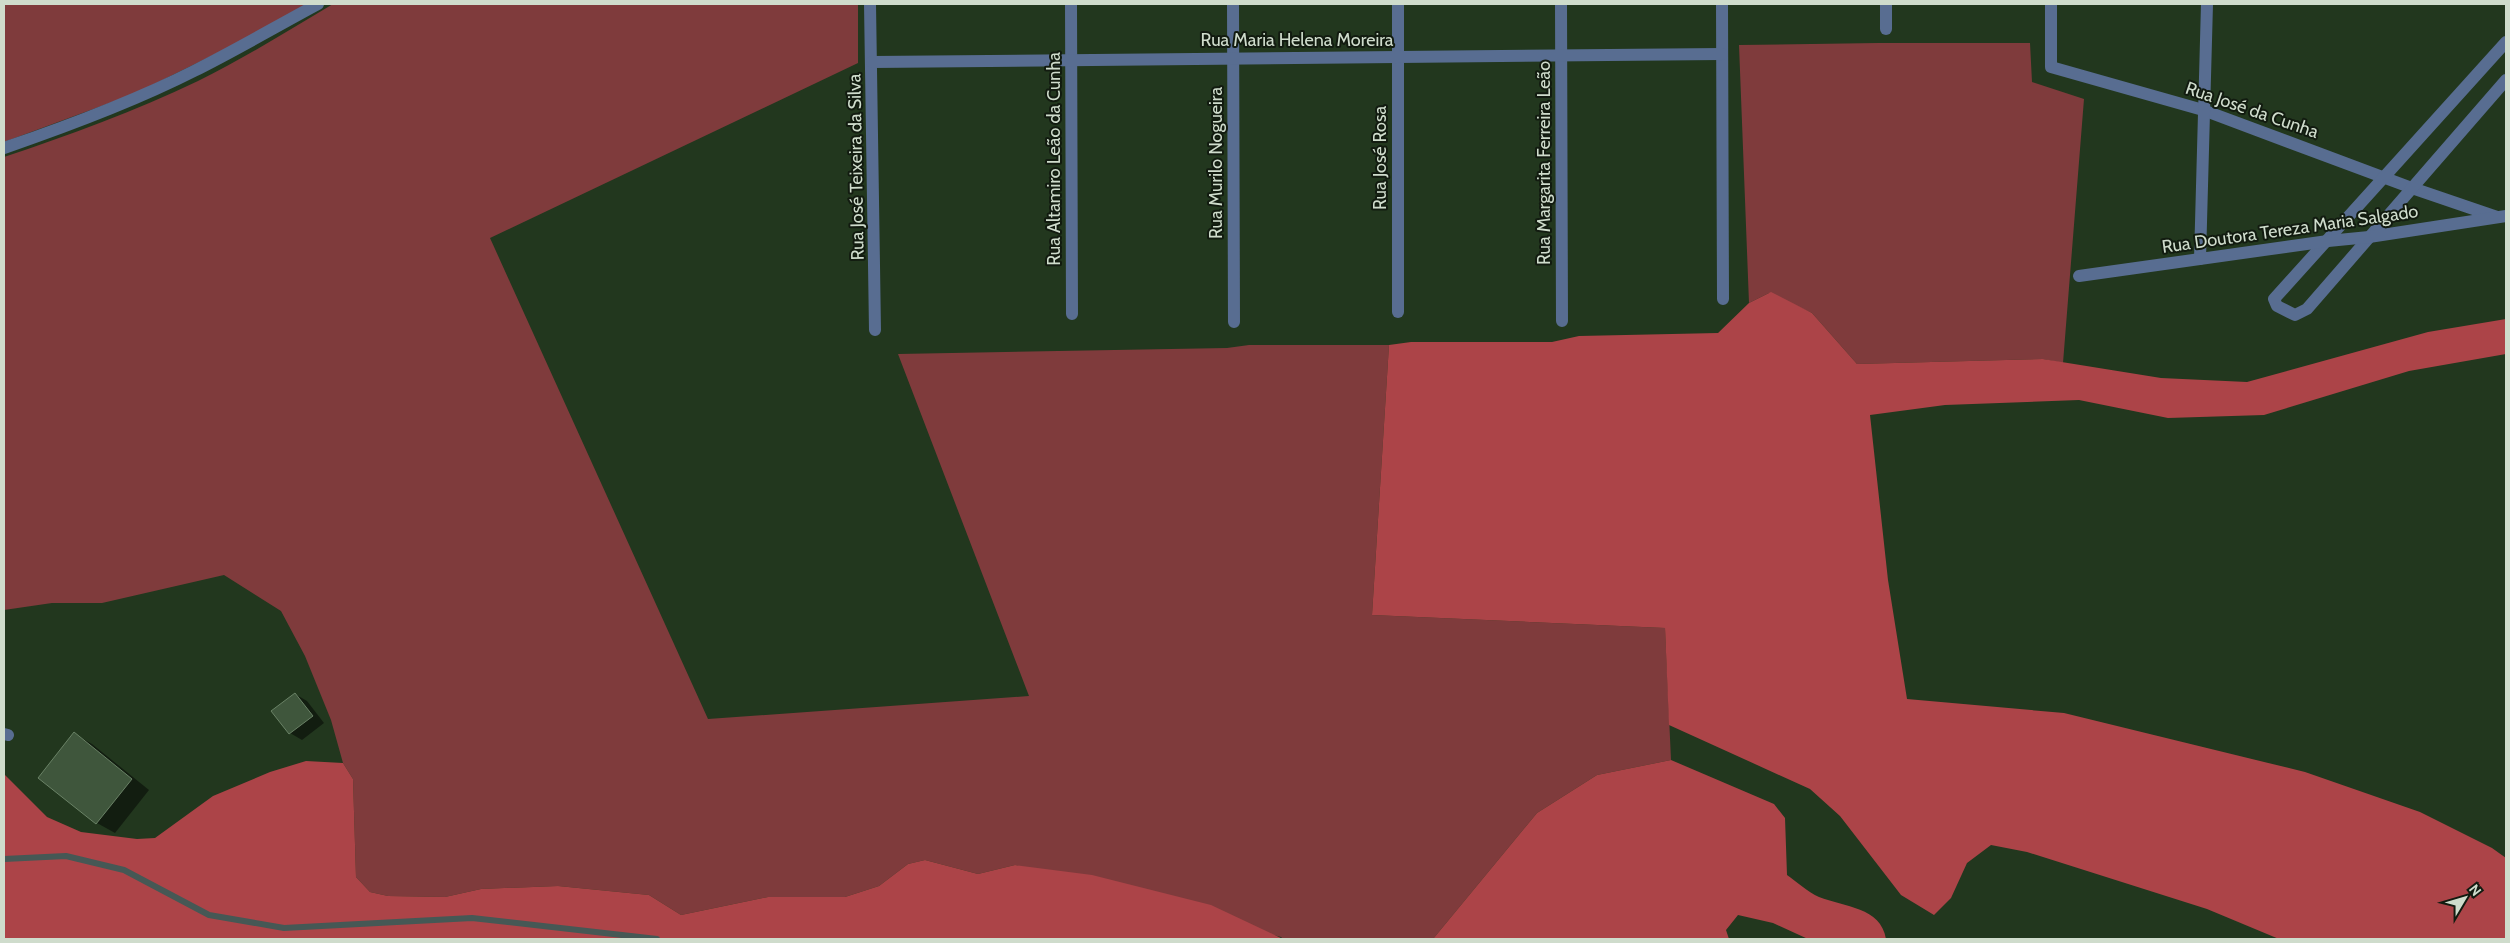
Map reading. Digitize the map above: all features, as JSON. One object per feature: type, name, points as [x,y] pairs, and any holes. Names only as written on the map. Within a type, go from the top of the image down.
[{"type":"street","points":[[4,148],[67,126],[194,71],[318,4]]},
{"type":"street","name":"Rua José Teixeira da Silva","points":[[870,4],[875,330]]},
{"type":"street","name":"Rua Altamiro Leão da Cunha","points":[[1071,4],[1072,314]]},
{"type":"street","name":"Rua Murilo Nogueira","points":[[1233,4],[1234,322]]},
{"type":"street","name":"Rua José Rosa","points":[[1398,4],[1398,312]]},
{"type":"street","name":"Rua Margarita Ferreira Leão","points":[[1561,4],[1562,321]]},
{"type":"street","points":[[1722,4],[1723,299]]},
{"type":"street","points":[[1886,4],[1886,29]]},
{"type":"street","name":"Rua José da Cunha","points":[[2051,4],[2051,67],[2203,110],[2412,188],[2502,216]]},
{"type":"street","points":[[2200,259],[2207,4]]},
{"type":"street","points":[[2506,42],[2274,299],[2277,306],[2290,314],[2299,314],[2307,309],[2506,80]]},
{"type":"street","name":"Rua Maria Helena Moreira","points":[[872,62],[1233,57],[1397,58],[1722,54]]},
{"type":"street","name":"Rua Doutora Tereza Maria Salgado","points":[[2079,276],[2328,241],[2369,237],[2502,216]]},
{"type":"shaded area","points":[[4,4],[307,4],[256,34],[134,94],[4,142]]},
{"type":"shaded area","points":[[333,4],[858,4],[858,63],[490,238],[708,719],[1029,696],[898,354],[1227,348],[1249,345],[1389,345],[1372,615],[1665,628],[1671,760],[1597,775],[1537,813],[1433,939],[1283,939],[1015,865],[978,874],[925,860],[908,864],[879,886],[845,897],[768,897],[681,915],[649,895],[558,886],[481,889],[445,897],[388,896],[370,892],[356,877],[353,779],[343,763],[331,720],[305,656],[281,611],[224,575],[102,603],[52,603],[4,610],[4,157],[102,122],[198,81]]},
{"type":"shaded area","points":[[2030,43],[2032,82],[2084,99],[2063,363],[2043,359],[1857,364],[1812,313],[1769,293],[1749,303],[1739,45]]},
{"type":"shaded area","points":[[1771,292],[1812,313],[1857,364],[2043,359],[2161,378],[2247,382],[2428,332],[2506,319],[2506,354],[2409,371],[2264,415],[2168,418],[2079,400],[1945,405],[1870,415],[1888,580],[1907,699],[2064,713],[2305,772],[2420,812],[2492,848],[2506,858],[2506,939],[2279,939],[2207,909],[2027,852],[1991,845],[1967,863],[1951,898],[1934,915],[1901,895],[1840,816],[1810,789],[1669,725],[1665,628],[1372,615],[1389,345],[1411,342],[1552,342],[1579,336],[1718,333],[1749,303]]},
{"type":"shaded area","points":[[1671,760],[1774,804],[1785,818],[1787,875],[1819,897],[1869,914],[1883,928],[1886,939],[1808,939],[1773,923],[1738,915],[1726,930],[1729,939],[1433,939],[1537,813],[1597,775]]},
{"type":"shaded area","points":[[306,761],[343,763],[353,779],[356,877],[370,892],[388,896],[445,897],[481,889],[558,886],[649,895],[681,915],[768,897],[845,897],[879,886],[908,864],[925,860],[978,874],[1015,865],[1092,875],[1211,905],[1283,939],[4,939],[4,774],[47,817],[81,832],[137,839],[155,838],[213,796],[270,772]]},
{"type":"building","points":[[295,693],[313,716],[289,734],[271,711]]},
{"type":"building","points":[[74,732],[132,779],[96,824],[38,778]]},
{"type":"waterway","points":[[4,859],[66,856],[124,870],[209,915],[284,928],[472,918],[657,939]]}]
